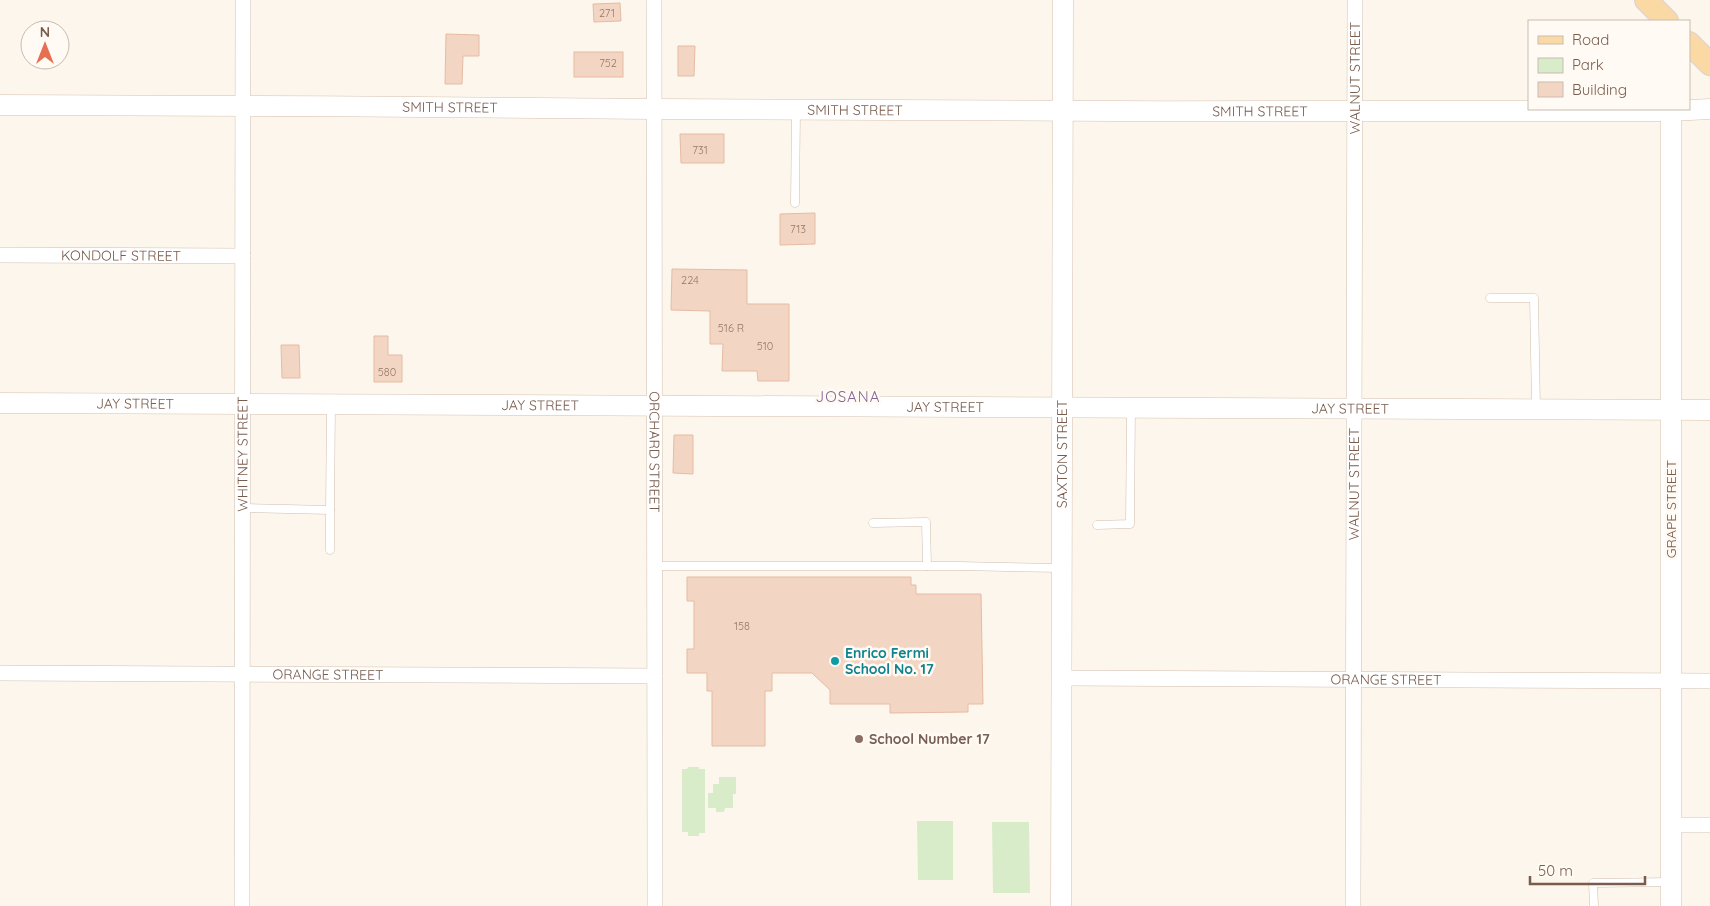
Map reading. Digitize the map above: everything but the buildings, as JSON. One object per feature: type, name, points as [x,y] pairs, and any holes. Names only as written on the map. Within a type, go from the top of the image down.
[{"type":"main road","points":[[1646,0],[1666,20]]},
{"type":"main road","points":[[1690,44],[1710,64]]},
{"type":"street","name":"WHITNEY STREET","points":[[242,906],[243,0]]},
{"type":"street","name":"ORCHARD STREET","points":[[654,0],[655,906]]},
{"type":"street","name":"SAXTON STREET","points":[[1061,906],[1063,0]]},
{"type":"street","name":"WALNUT STREET","points":[[1353,906],[1355,0]]},
{"type":"street","name":"SMITH STREET","points":[[0,105],[1355,112],[1671,111],[1710,109]]},
{"type":"street","name":"GRAPE STREET","points":[[1671,111],[1671,906]]},
{"type":"street","name":"KONDOLF STREET","points":[[0,255],[242,256]]},
{"type":"street","name":"JAY STREET","points":[[0,403],[1710,410]]},
{"type":"street","name":"ORANGE STREET","points":[[0,673],[655,676]]},
{"type":"street","name":"ORANGE STREET","points":[[1062,678],[1710,681]]},
{"type":"street","points":[[1671,825],[1710,825]]},
{"type":"lane","points":[[795,203],[796,110]]},
{"type":"lane","points":[[1490,298],[1534,298],[1536,410]]},
{"type":"lane","points":[[330,550],[331,405]]},
{"type":"lane","points":[[1097,525],[1130,524],[1131,408]]},
{"type":"lane","points":[[242,508],[330,510]]},
{"type":"lane","points":[[873,523],[926,522],[927,566]]},
{"type":"lane","points":[[655,566],[1062,568]]},
{"type":"lane","points":[[1594,906],[1594,883],[1671,882]]},
{"type":"green space","points":[[688,767],[705,769],[705,833],[699,833],[699,836],[688,836],[688,832],[682,832],[682,769],[687,769]]},
{"type":"green space","points":[[719,777],[736,777],[736,794],[733,794],[733,808],[725,808],[724,812],[716,812],[716,808],[708,808],[708,793],[713,793],[713,784],[719,784]]},
{"type":"green space","points":[[917,821],[953,821],[953,880],[918,880]]},
{"type":"green space","points":[[992,822],[1029,822],[1030,893],[993,893]]},
{"type":"place","name":"Enrico Fermi School No. 17","points":[[835,661]]},
{"type":"place","name":"School Number 17","points":[[859,739]]},
{"type":"district","name":"JOSANA","points":[[848,397]]}]
